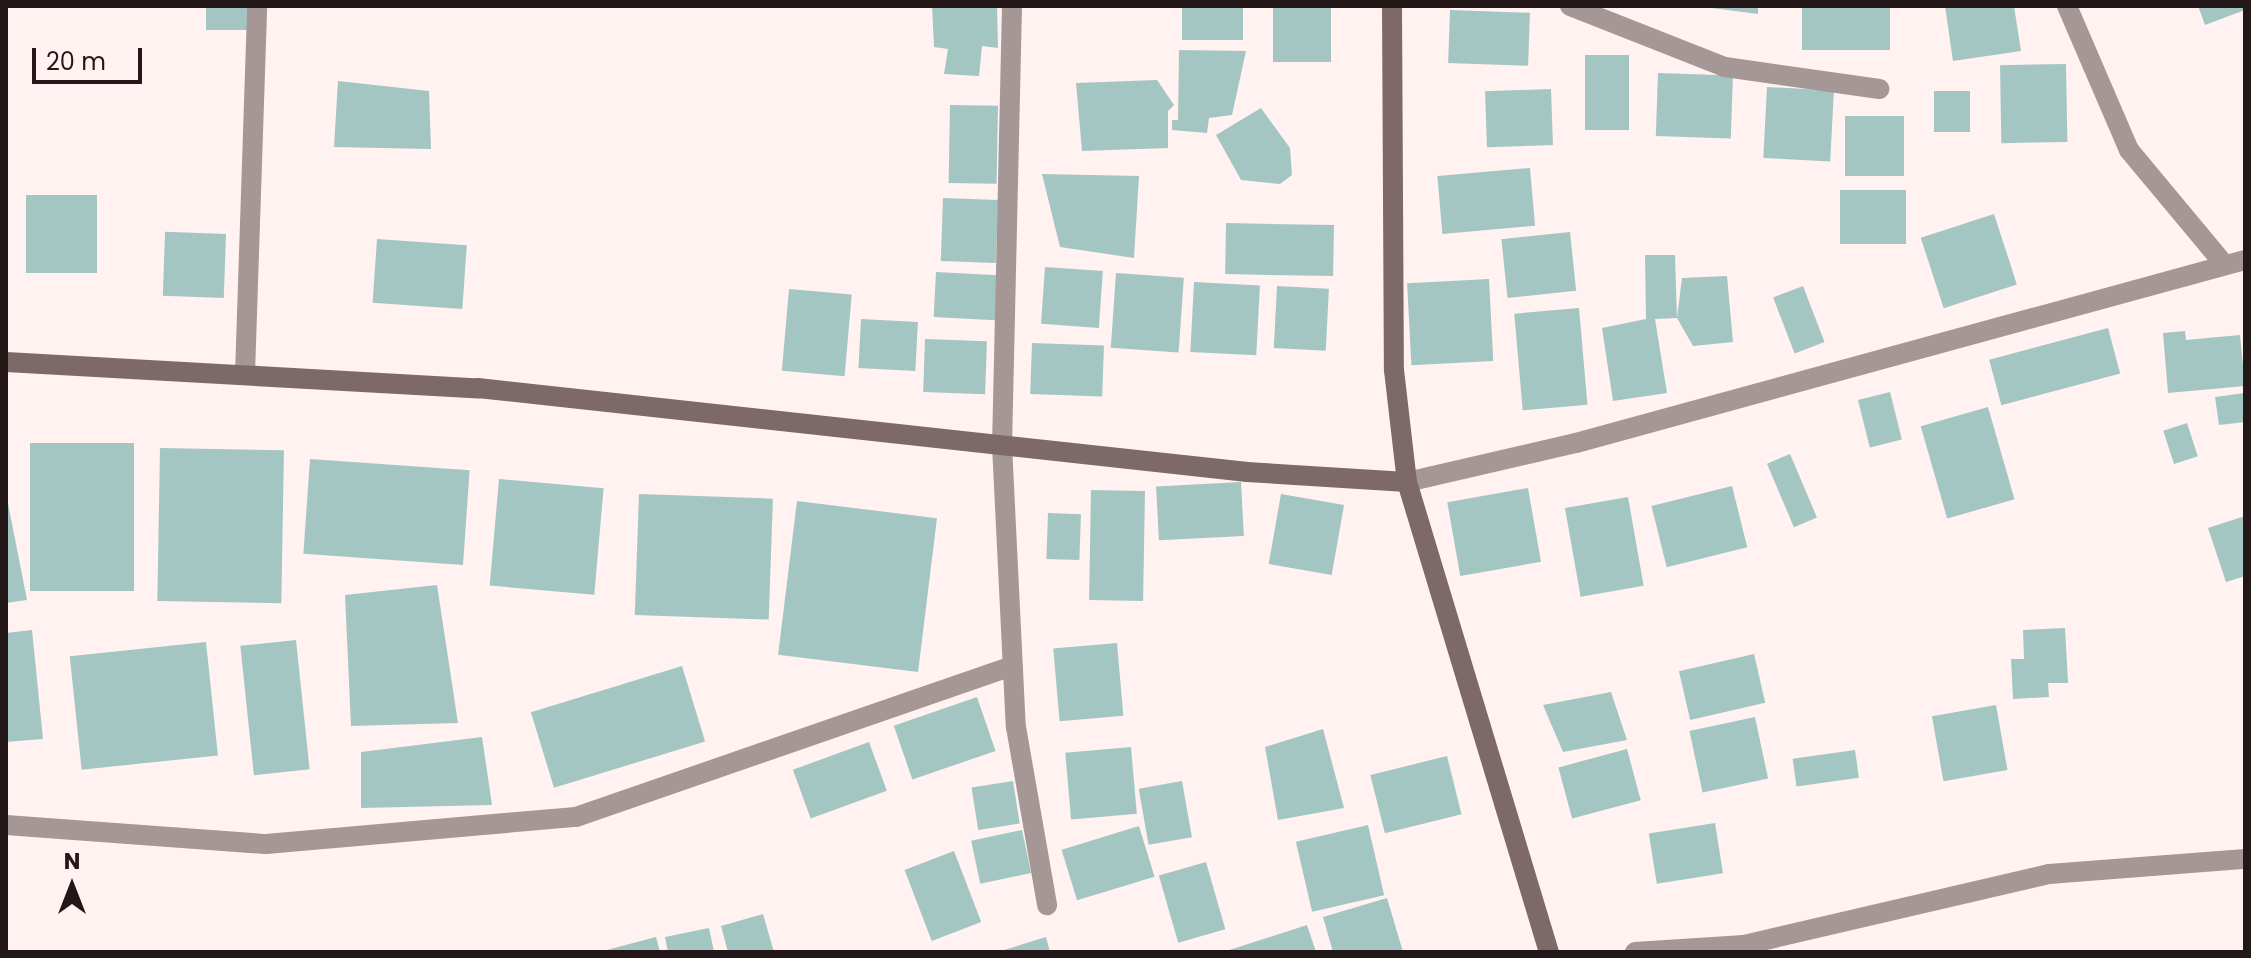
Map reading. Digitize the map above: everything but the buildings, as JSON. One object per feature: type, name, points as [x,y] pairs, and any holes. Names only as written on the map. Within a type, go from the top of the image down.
[{"type":"street","points":[[245,374],[257,6]]},
{"type":"street","points":[[1012,6],[1002,445],[1016,727],[1047,905]]},
{"type":"street","points":[[1392,6],[1394,370],[1407,482],[1549,952]]},
{"type":"street","points":[[1570,6],[1725,67],[1879,89]]},
{"type":"street","points":[[6,362],[478,388],[1247,472],[1407,482],[1576,443],[2235,262],[2129,150],[2067,6]]},
{"type":"street","points":[[6,825],[266,844],[576,817],[1013,666]]},
{"type":"street","points":[[1635,952],[1744,945],[2049,874],[2245,859]]}]
